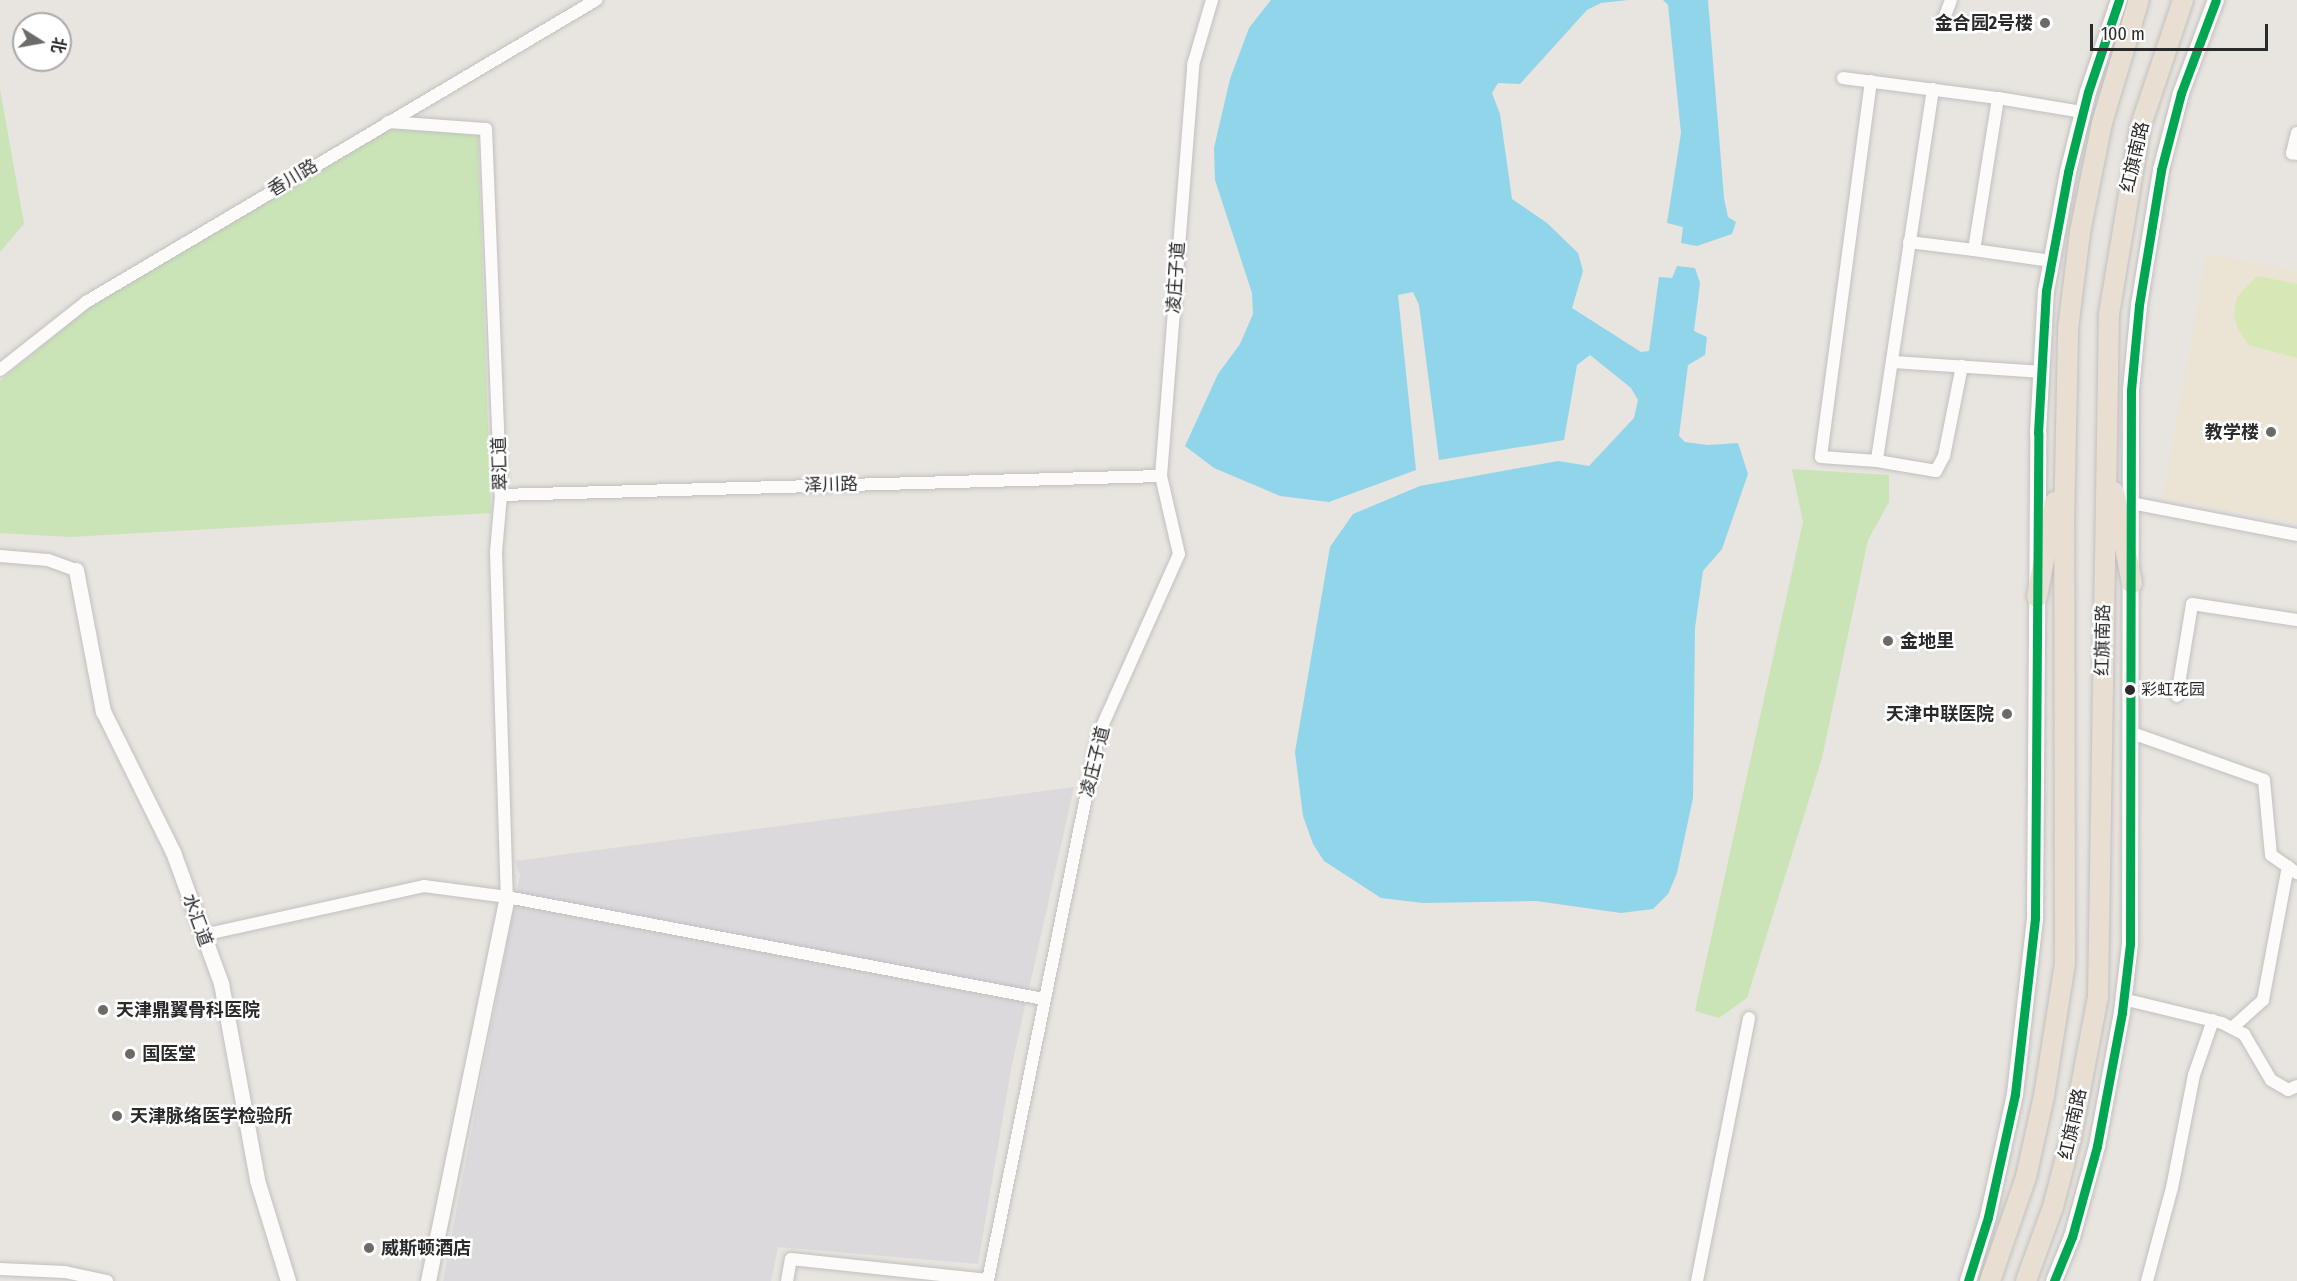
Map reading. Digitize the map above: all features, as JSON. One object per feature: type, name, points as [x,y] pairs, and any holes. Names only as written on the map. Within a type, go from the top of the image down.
[{"type":"highway","name":"红旗南路","points":[[1990,1281],[2026,1177],[2044,1096],[2065,964],[2068,329],[2080,232],[2102,123],[2139,0]]},
{"type":"highway","name":"红旗南路","points":[[2026,1281],[2053,1207],[2071,1138],[2098,997],[2109,314],[2125,203],[2140,128],[2183,0]]},
{"type":"highway","points":[[2172,30],[2193,0]]},
{"type":"highway","points":[[2037,597],[2066,450]]},
{"type":"highway","points":[[2107,456],[2132,583]]},
{"type":"main road","points":[[1968,1281],[2004,1148],[2024,1028],[2035,918],[2041,372],[2052,261],[2083,112],[2119,0]]},
{"type":"main road","points":[[2054,1281],[2072,1237],[2097,1146],[2124,999],[2130,944],[2131,390],[2153,212],[2181,93],[2216,0]]},
{"type":"street","name":"香川路","points":[[0,370],[86,302],[596,0]]},
{"type":"street","name":"凌庄子道","points":[[787,1281],[791,1259],[988,1280],[1043,999],[1099,733],[1179,554],[1161,476],[1193,65],[1212,0]]},
{"type":"street","points":[[1943,21],[1951,0]]},
{"type":"street","points":[[1843,78],[1998,98],[2083,112]]},
{"type":"street","points":[[1871,81],[1821,457],[1877,461],[1936,471],[1944,456],[1962,366]]},
{"type":"street","points":[[1877,461],[1933,89]]},
{"type":"street","points":[[1974,250],[1998,98]]},
{"type":"street","name":"翠汇道","points":[[388,122],[486,129],[501,495],[496,552],[507,897]]},
{"type":"street","points":[[2297,133],[2292,153],[2297,154]]},
{"type":"street","points":[[1909,242],[2052,261]]},
{"type":"street","points":[[1892,362],[2041,372]]},
{"type":"street","name":"泽川路","points":[[501,495],[1161,476]]},
{"type":"street","points":[[2131,502],[2297,535]]},
{"type":"street","points":[[0,556],[48,560],[76,570]]},
{"type":"street","name":"水汇道","points":[[76,570],[103,711],[173,852],[221,983],[257,1180],[288,1281]]},
{"type":"street","points":[[2177,696],[2192,604],[2297,620]]},
{"type":"street","points":[[2132,733],[2264,780],[2271,855],[2292,869],[2262,1000],[2232,1028]]},
{"type":"street","points":[[203,934],[424,886],[507,897],[1043,999]]},
{"type":"street","points":[[429,1281],[507,897]]},
{"type":"street","points":[[2124,999],[2213,1020],[2244,1034],[2271,1080],[2288,1090],[2297,1086]]},
{"type":"street","points":[[1697,1281],[1749,1018]]},
{"type":"street","points":[[2147,1281],[2172,1188],[2194,1075],[2213,1020]]},
{"type":"street","points":[[0,1269],[65,1272],[107,1281]]},
{"type":"shaded area","points":[[2207,254],[2297,271],[2297,522],[2163,498]]},
{"type":"shaded area","points":[[1074,787],[1011,1069],[978,1264],[778,1247],[771,1281],[443,1281],[520,875],[515,861]]},
{"type":"green space","points":[[0,89],[24,224],[0,252]]},
{"type":"green space","points":[[392,127],[478,136],[491,513],[70,537],[0,533],[0,381],[99,299]]},
{"type":"green space","points":[[2257,276],[2297,284],[2297,358],[2249,345],[2238,329],[2234,315],[2237,297]]},
{"type":"green space","points":[[1792,469],[1889,475],[1889,502],[1868,540],[1822,758],[1747,998],[1719,1018],[1695,1011],[1803,522]]},
{"type":"water","points":[[1271,0],[1628,0],[1601,3],[1587,10],[1520,84],[1498,83],[1492,93],[1500,114],[1512,199],[1547,223],[1578,253],[1583,271],[1572,308],[1641,352],[1649,351],[1659,277],[1672,278],[1677,266],[1695,268],[1700,283],[1694,331],[1707,337],[1705,355],[1688,365],[1679,436],[1685,442],[1708,445],[1738,443],[1748,474],[1722,549],[1703,571],[1695,628],[1693,798],[1677,873],[1668,894],[1653,909],[1621,913],[1536,901],[1423,903],[1381,898],[1324,861],[1313,844],[1303,816],[1295,752],[1330,547],[1353,514],[1420,486],[1558,461],[1589,466],[1634,418],[1638,400],[1631,388],[1590,355],[1577,365],[1564,440],[1439,460],[1419,305],[1413,292],[1398,295],[1416,470],[1329,502],[1280,496],[1214,468],[1185,446],[1218,374],[1240,344],[1253,314],[1252,293],[1215,180],[1214,148],[1230,79],[1249,28]]},
{"type":"water","points":[[1663,0],[1708,0],[1724,198],[1728,217],[1736,222],[1732,234],[1697,246],[1681,243],[1683,227],[1667,223],[1681,133],[1668,5]]},
{"type":"transit line","points":[[1968,1281],[1988,1217],[2015,1094],[2035,918],[2038,433],[2046,291],[2068,172],[2088,92],[2119,0]]},
{"type":"transit line","points":[[2054,1281],[2072,1237],[2097,1146],[2122,1012],[2130,944],[2131,390],[2139,305],[2161,170],[2181,93],[2216,0]]},
{"type":"place","name":"金合园2号楼","points":[[2045,23]]},
{"type":"place","name":"教学楼","points":[[2271,432]]},
{"type":"place","name":"金地里","points":[[1888,641]]},
{"type":"place","name":"彩虹花园","points":[[2130,690]]},
{"type":"place","name":"天津中联医院","points":[[2007,714]]},
{"type":"place","name":"天津鼎翼骨科医院","points":[[103,1010]]},
{"type":"place","name":"国医堂","points":[[130,1054]]},
{"type":"place","name":"天津脉络医学检验所","points":[[117,1116]]},
{"type":"place","name":"威斯顿酒店","points":[[369,1248]]}]
